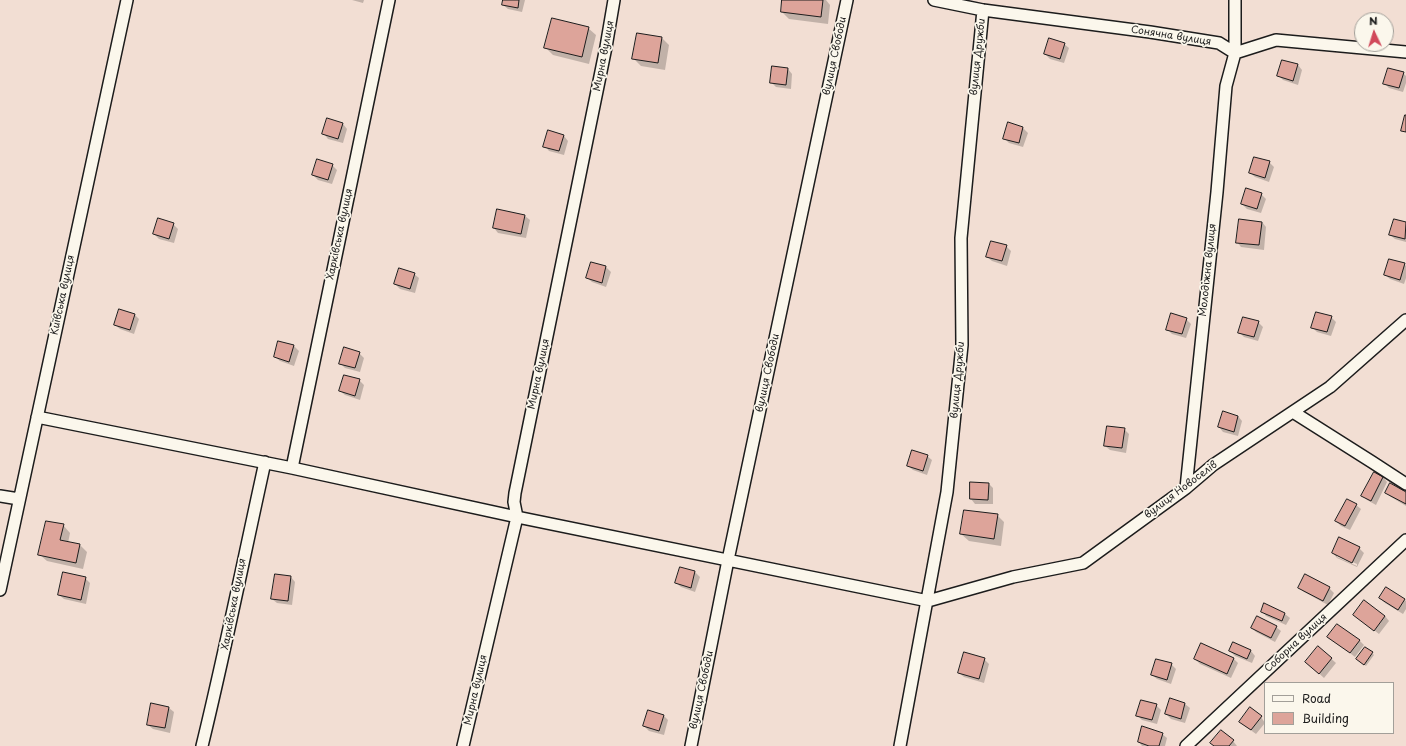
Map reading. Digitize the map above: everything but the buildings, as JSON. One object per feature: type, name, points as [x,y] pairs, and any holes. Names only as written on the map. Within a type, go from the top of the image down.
[{"type":"street","name":"Київська вулиця","points":[[0,590],[127,0]]},
{"type":"street","name":"Харківська вулиця","points":[[292,468],[389,0]]},
{"type":"street","name":"Мирна вулиця","points":[[463,746],[517,516],[514,502],[515,493],[606,46],[614,0]]},
{"type":"street","name":"вулиця Свободи","points":[[691,746],[728,560],[847,0]]},
{"type":"street","name":"Сонячна вулиця","points":[[934,0],[983,10],[1150,32],[1219,43],[1235,53]]},
{"type":"street","name":"Молодіжна вулиця","points":[[1186,488],[1226,86],[1235,53],[1235,0]]},
{"type":"street","name":"вулиця Дружби","points":[[900,746],[947,492],[962,345],[961,238],[983,10]]},
{"type":"street","points":[[1235,53],[1276,40],[1406,52]]},
{"type":"street","name":"вулиця Новоселів","points":[[928,601],[1013,577],[1083,563],[1186,488],[1213,465],[1330,387],[1406,320]]},
{"type":"street","points":[[1293,412],[1406,484]]},
{"type":"street","points":[[37,417],[265,462],[928,601]]},
{"type":"street","name":"Харківська вулиця","points":[[202,746],[224,654],[239,578],[265,462]]},
{"type":"street","points":[[0,496],[19,500]]},
{"type":"street","name":"Соборна вулиця","points":[[1186,746],[1406,540]]}]
